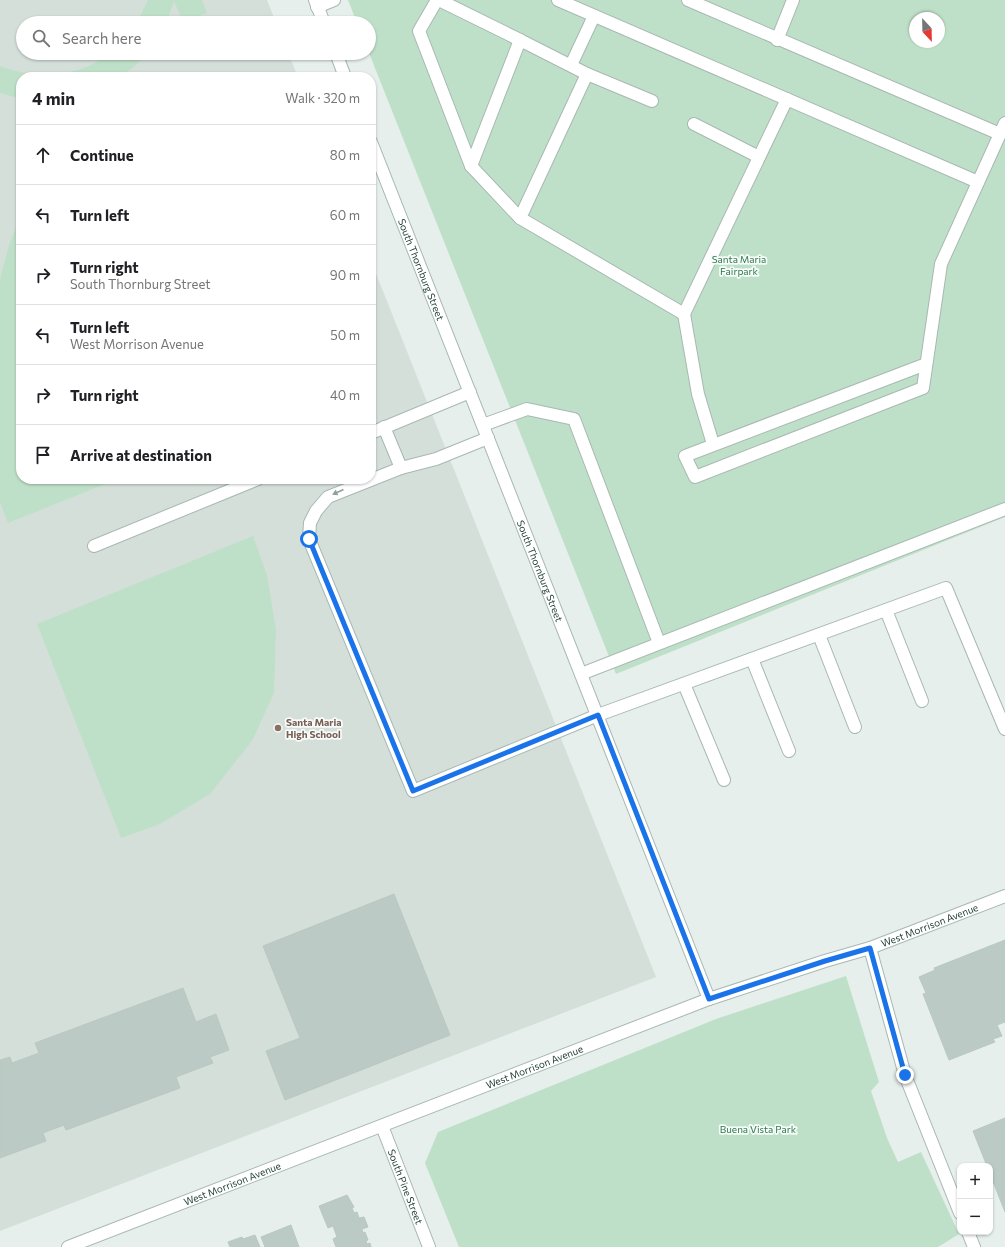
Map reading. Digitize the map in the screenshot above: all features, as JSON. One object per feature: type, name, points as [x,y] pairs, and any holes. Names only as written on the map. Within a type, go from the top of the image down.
[{"type":"street","points":[[321,16],[316,3],[334,0]]},
{"type":"street","points":[[652,101],[586,74],[438,0],[419,31],[471,166],[520,218],[684,314]]},
{"type":"street","points":[[558,0],[978,182]]},
{"type":"street","points":[[688,0],[777,40],[1000,134]]},
{"type":"street","points":[[777,40],[793,0]]},
{"type":"street","points":[[571,66],[594,16]]},
{"type":"street","points":[[471,166],[520,40]]},
{"type":"street","points":[[339,60],[343,72]]},
{"type":"street","points":[[520,218],[586,74]]},
{"type":"street","points":[[713,444],[698,394],[684,314],[787,100]]},
{"type":"street","points":[[926,364],[713,444],[685,456],[695,477],[923,388],[941,264],[1005,123]]},
{"type":"street","points":[[694,124],[759,157]]},
{"type":"street","name":"South Thornburg Street","points":[[376,155],[709,999]]},
{"type":"street","points":[[376,430],[470,392]]},
{"type":"street","points":[[483,426],[527,410],[574,419],[660,643]]},
{"type":"street","points":[[384,427],[401,468]]},
{"type":"street","points":[[376,478],[401,468],[436,459],[488,438]]},
{"type":"street","points":[[94,546],[246,484]]},
{"type":"street","points":[[361,484],[328,497],[316,511],[310,523],[309,539],[413,791],[598,715],[946,588],[1005,730]]},
{"type":"street","points":[[581,674],[1005,509]]},
{"type":"street","points":[[886,610],[922,701]]},
{"type":"street","points":[[819,635],[855,727]]},
{"type":"street","points":[[752,659],[789,751]]},
{"type":"street","points":[[684,684],[724,780]]},
{"type":"street","name":"West Morrison Avenue","points":[[68,1247],[709,999],[870,948],[1005,896]]},
{"type":"street","points":[[870,948],[905,1075],[957,1205]]},
{"type":"street","name":"South Pine Street","points":[[382,1126],[429,1247]]},
{"type":"street","points":[[969,1235],[974,1247]]},
{"type":"shaded area","name":"Santa Maria High School","points":[[0,0],[267,0],[273,16],[16,16],[16,60],[291,60],[296,72],[16,72],[16,484],[376,484],[376,274],[656,977],[0,1231]]},
{"type":"green space","points":[[148,0],[202,0],[207,13],[199,16],[180,16],[174,1],[169,16],[140,16]]},
{"type":"green space","name":"Santa Maria Fairpark","points":[[348,0],[1005,0],[1005,517],[616,674],[372,60],[376,60],[376,16],[354,16]]},
{"type":"green space","points":[[140,60],[127,72],[71,72],[85,68],[98,61]]},
{"type":"green space","points":[[0,66],[23,72],[16,72],[16,98],[0,93]]},
{"type":"green space","points":[[16,227],[16,484],[106,484],[8,523],[0,502],[0,279],[9,245]]},
{"type":"green space","points":[[253,536],[267,575],[276,630],[274,693],[252,741],[210,794],[160,824],[121,838],[37,624]]},
{"type":"green space","name":"Buena Vista Park","points":[[846,976],[879,1082],[871,1091],[887,1138],[898,1162],[921,1152],[957,1230],[957,1235],[938,1247],[459,1247],[425,1163],[438,1132],[716,1019]]},
{"type":"building","points":[[394,894],[450,1035],[285,1100],[266,1051],[300,1038],[263,946]]},
{"type":"building","points":[[1005,940],[1005,1022],[997,1025],[1002,1036],[993,1039],[995,1042],[949,1060],[923,994],[926,993],[919,977],[935,970],[934,968]]},
{"type":"building","points":[[183,988],[196,1022],[216,1014],[229,1050],[210,1057],[213,1063],[176,1077],[180,1088],[66,1130],[64,1125],[43,1133],[46,1141],[0,1158],[0,1060],[10,1057],[12,1063],[39,1053],[35,1043]]},
{"type":"building","points":[[1005,1118],[1005,1212],[993,1182],[993,1163],[986,1163],[973,1131]]},
{"type":"building","points":[[347,1195],[354,1207],[352,1208],[354,1213],[357,1212],[359,1218],[364,1217],[368,1227],[362,1229],[368,1240],[366,1241],[367,1244],[370,1243],[371,1247],[336,1247],[333,1239],[337,1237],[333,1226],[328,1228],[319,1206]]},
{"type":"building","points":[[291,1225],[299,1247],[265,1247],[261,1237]]},
{"type":"building","points":[[255,1235],[260,1247],[230,1247],[228,1242],[242,1237],[243,1239]]},
{"type":"place","name":"Santa Maria High School","points":[[278,728]]},
{"type":"route","points":[[309,539],[413,791],[598,715],[709,999],[870,948],[905,1075]]}]
